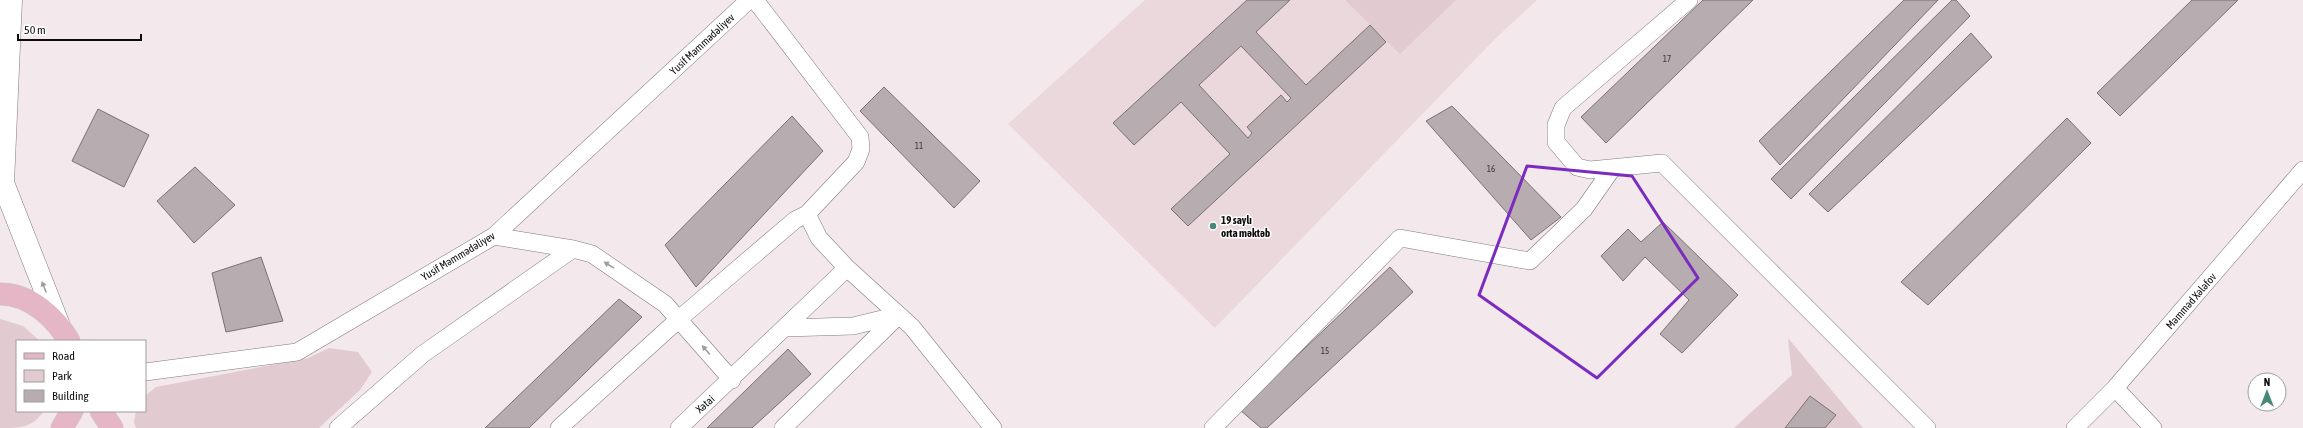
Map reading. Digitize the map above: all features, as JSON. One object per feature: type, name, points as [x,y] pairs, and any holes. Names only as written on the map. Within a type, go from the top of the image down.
[{"type":"main road","points":[[11,0],[2,186],[64,332]]},
{"type":"main road","points":[[0,294],[7,294],[35,304],[64,332]]},
{"type":"main road","points":[[62,428],[71,412]]},
{"type":"main road","points":[[102,412],[112,428]]},
{"type":"street","name":"Yusif Məmmədəliyev","points":[[146,372],[297,352],[494,236],[749,0]]},
{"type":"street","points":[[559,428],[679,319],[795,220],[807,214],[856,162],[861,149],[860,137],[755,0]]},
{"type":"street","points":[[1689,0],[1563,108],[1556,125],[1556,142],[1578,167],[1590,170],[1662,163],[1927,428]]},
{"type":"street","points":[[1213,428],[1400,238],[1530,261],[1584,209],[1612,169]]},
{"type":"street","name":"Məmməd Xələfov","points":[[2075,428],[2115,388],[2303,170]]},
{"type":"street","points":[[807,214],[819,238],[847,268],[912,327],[993,428]]},
{"type":"street","points":[[494,236],[573,249],[592,254],[665,304],[732,380]]},
{"type":"street","points":[[343,427],[423,354],[573,249]]},
{"type":"street","name":"Xətai","points":[[679,428],[732,380],[847,268]]},
{"type":"street","points":[[785,328],[853,326],[899,315]]},
{"type":"street","points":[[783,428],[899,315]]},
{"type":"street","points":[[2115,388],[2153,428]]},
{"type":"highlighted area","points":[[1527,166],[1632,176],[1698,278],[1597,378],[1479,295]]},
{"type":"shaded area","name":"19 saylı orta məktəb","points":[[1145,0],[1537,0],[1496,38],[1215,328],[1008,124]]},
{"type":"green space","points":[[1345,0],[1456,0],[1400,54]]},
{"type":"green space","points":[[0,319],[23,326],[39,340],[16,340],[16,412],[43,412],[35,421],[25,426],[0,428]]},
{"type":"green space","points":[[1788,338],[1863,428],[1734,428],[1792,375]]},
{"type":"green space","points":[[329,348],[358,352],[372,372],[360,390],[319,428],[136,428],[134,422],[136,412],[146,412],[146,395],[156,387],[308,358]]},
{"type":"building","points":[[1247,0],[1290,0],[1256,32],[1306,85],[1370,25],[1386,42],[1188,226],[1171,209],[1230,154],[1181,102],[1134,145],[1113,123]],"holes":[[[1241,46],[1291,98],[1287,102],[1281,95],[1247,127],[1252,133],[1248,138],[1199,85]]]},
{"type":"building","points":[[1703,0],[1753,0],[1606,143],[1581,117]]},
{"type":"building","points":[[1904,0],[1938,0],[1780,165],[1759,141]]},
{"type":"building","points":[[1952,0],[1956,0],[1970,16],[1791,199],[1771,179]]},
{"type":"building","points":[[2192,0],[2238,0],[2120,116],[2097,93]]},
{"type":"building","points":[[1971,33],[1992,57],[1828,212],[1809,194]]},
{"type":"building","points":[[884,87],[980,181],[954,208],[860,111]]},
{"type":"building","points":[[1452,106],[1561,217],[1531,240],[1426,121]]},
{"type":"building","points":[[98,109],[149,135],[124,187],[72,161]]},
{"type":"building","points":[[792,116],[823,151],[696,287],[665,245]]},
{"type":"building","points":[[2067,118],[2091,143],[1928,305],[1901,282]]},
{"type":"building","points":[[195,167],[235,205],[194,243],[157,201]]},
{"type":"building","points":[[1663,222],[1738,295],[1682,353],[1660,334],[1689,300],[1645,257],[1623,281],[1601,256],[1628,229],[1641,242]]},
{"type":"building","points":[[261,257],[283,321],[226,332],[212,273]]},
{"type":"building","points":[[1390,267],[1413,292],[1267,428],[1261,428],[1240,410]]},
{"type":"building","points":[[619,299],[642,317],[529,428],[485,428]]},
{"type":"building","points":[[788,349],[811,374],[752,428],[707,428]]},
{"type":"building","points":[[1810,396],[1836,415],[1825,428],[1785,428]]},
{"type":"place","name":"19 saylı orta məktəb","points":[[1213,226]]}]
